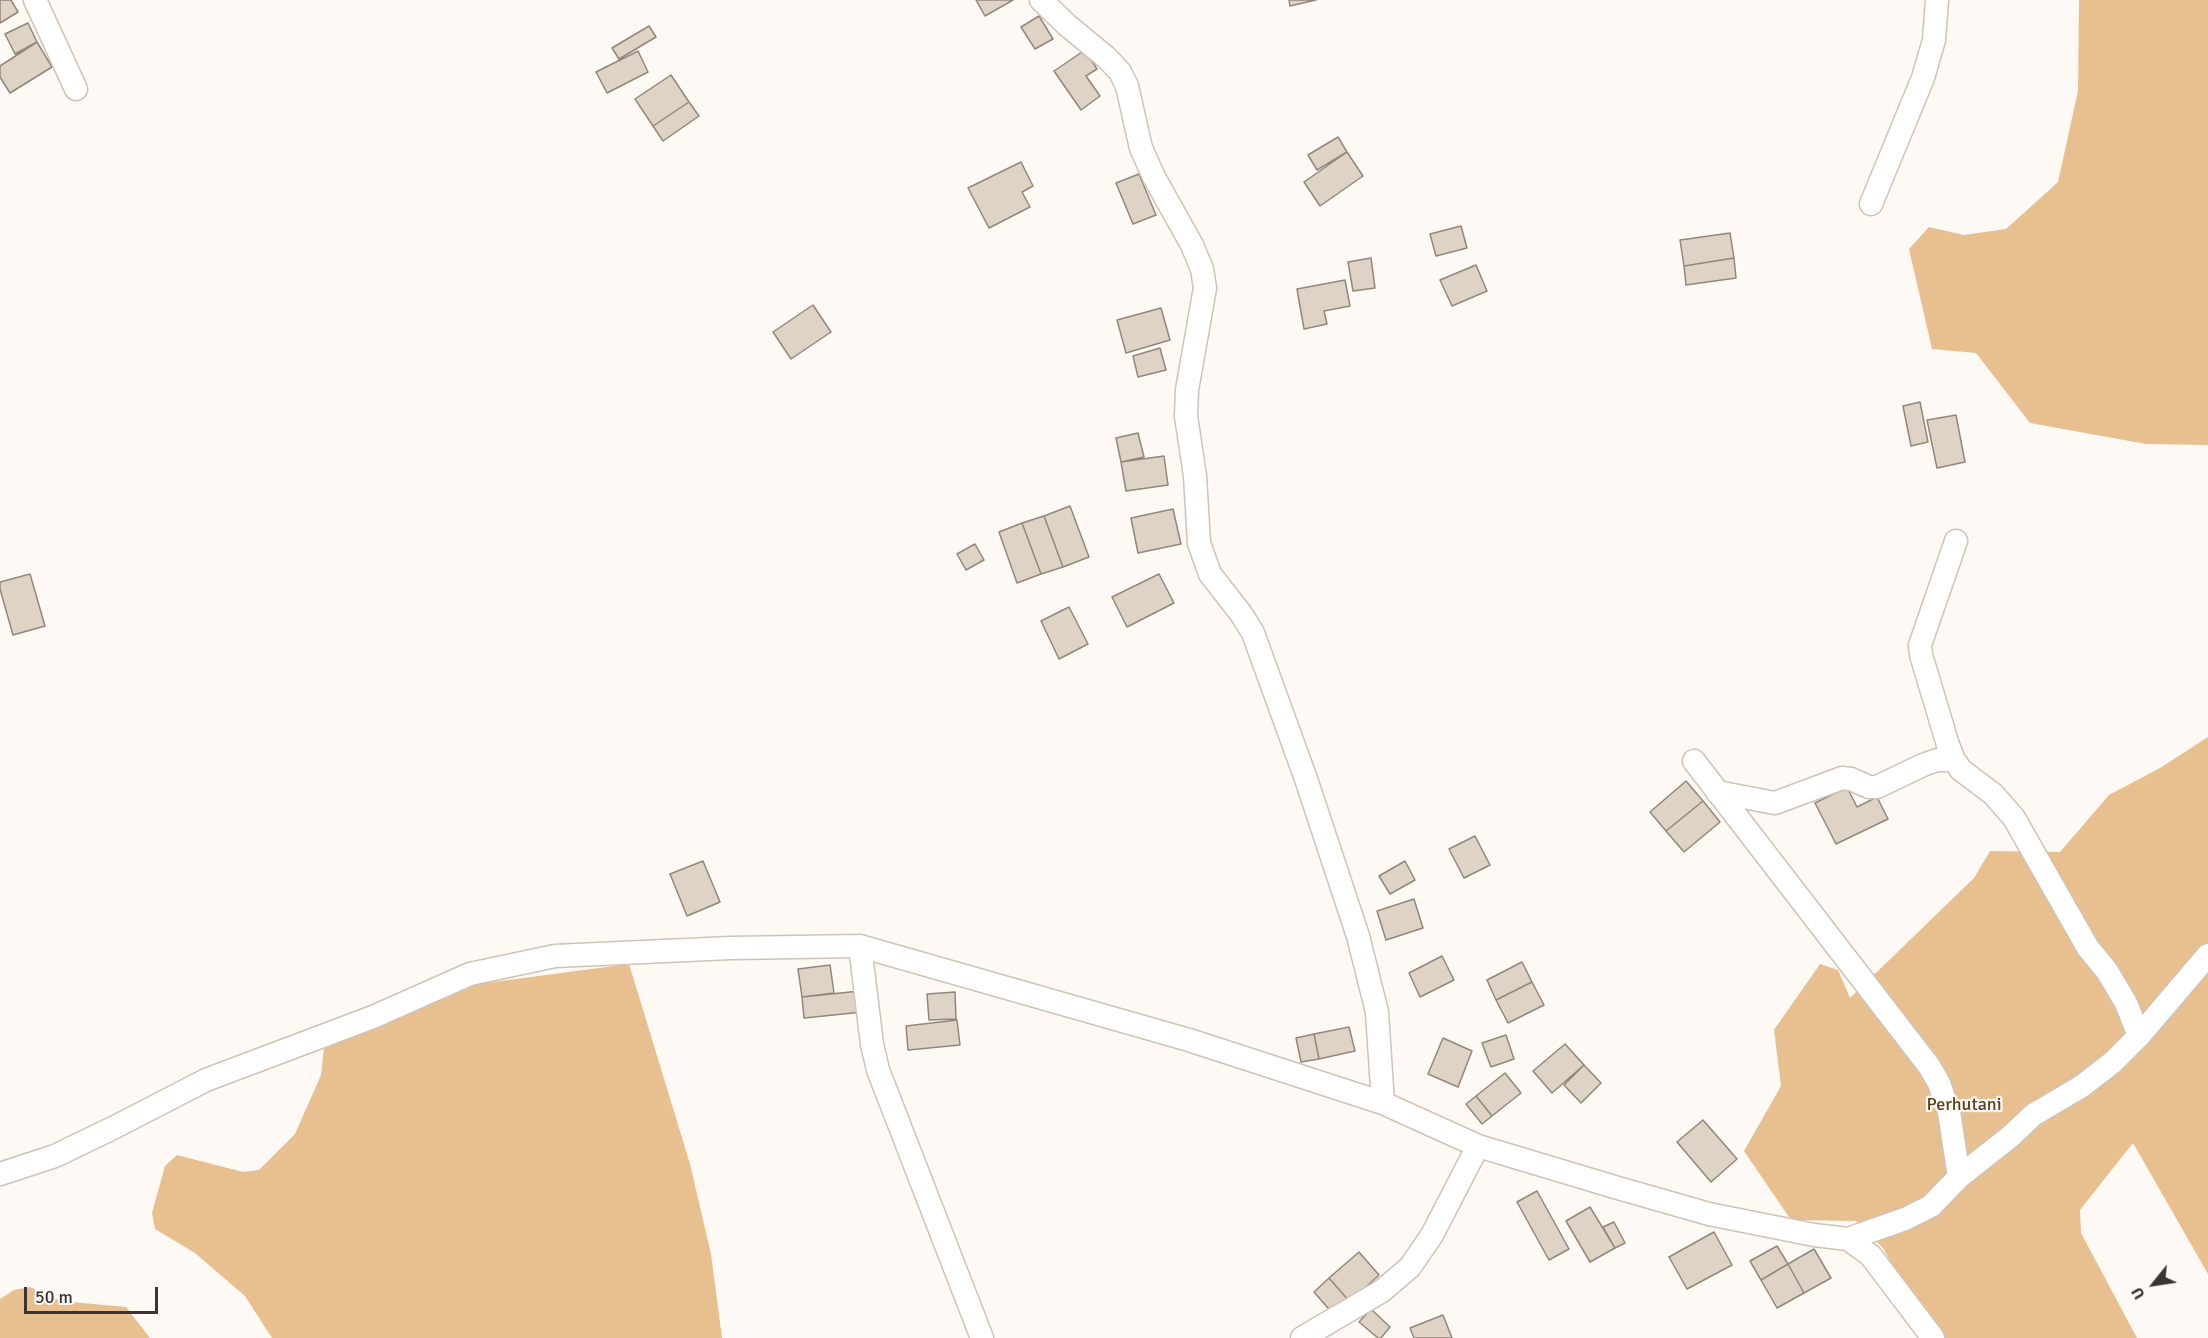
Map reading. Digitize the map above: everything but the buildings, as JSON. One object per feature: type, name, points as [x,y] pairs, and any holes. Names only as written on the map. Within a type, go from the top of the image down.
[{"type":"street","points":[[35,0],[76,89]]},
{"type":"street","points":[[1041,0],[1120,72],[1127,86],[1141,148],[1154,177],[1192,245],[1202,270],[1205,288],[1187,390],[1186,416],[1195,476],[1199,543],[1210,574],[1253,633],[1306,779],[1358,936],[1377,1012],[1383,1103]]},
{"type":"street","points":[[1870,204],[1923,78],[1934,40],[1937,0]]},
{"type":"street","points":[[1956,541],[1920,645],[1921,655],[1954,760],[1961,770],[1993,794],[2014,818],[2088,948],[2126,1003],[2139,1036]]},
{"type":"street","points":[[1717,792],[1775,803],[1842,778],[1851,779],[1869,787],[1877,787],[1937,760],[1954,760]]},
{"type":"street","points":[[1694,761],[1929,1066],[1939,1083],[1949,1112],[1959,1177]]},
{"type":"street","points":[[860,946],[872,1044],[878,1070],[982,1338]]},
{"type":"street","points":[[0,1174],[65,1151],[206,1080],[373,1017],[470,974],[555,956],[731,948],[860,946],[1190,1040],[1383,1103],[1478,1146],[1709,1214],[1814,1235],[1848,1239],[1905,1219],[1931,1206],[1959,1177],[2011,1136],[2033,1114],[2082,1086],[2099,1073],[2139,1036],[2208,955]]},
{"type":"street","points":[[1302,1338],[1382,1292],[1410,1267],[1432,1234],[1478,1146]]},
{"type":"street","points":[[1871,1256],[1874,1243],[1882,1228]]},
{"type":"street","points":[[1848,1239],[1871,1256],[1933,1338]]},
{"type":"green space","points":[[2079,0],[2208,0],[2208,445],[2146,444],[2030,423],[1976,353],[1932,349],[1909,249],[1929,227],[1964,235],[2006,229],[2058,182],[2078,91]]},
{"type":"green space","name":"Perhutani","points":[[2208,737],[2208,1274],[2133,1143],[2080,1210],[2081,1233],[2137,1338],[1941,1338],[1911,1300],[1883,1248],[1856,1221],[1791,1220],[1744,1151],[1781,1086],[1774,1030],[1820,964],[1838,970],[1850,998],[1974,878],[1990,851],[2060,852],[2109,795],[2160,768]]},
{"type":"green space","points":[[629,964],[690,1164],[711,1254],[722,1338],[272,1338],[245,1296],[195,1253],[155,1229],[152,1213],[165,1166],[177,1155],[243,1172],[259,1170],[295,1134],[321,1075],[325,1038],[455,987]]},
{"type":"green space","points":[[30,1287],[61,1301],[126,1307],[150,1338],[0,1338],[0,1299],[14,1290]]}]
